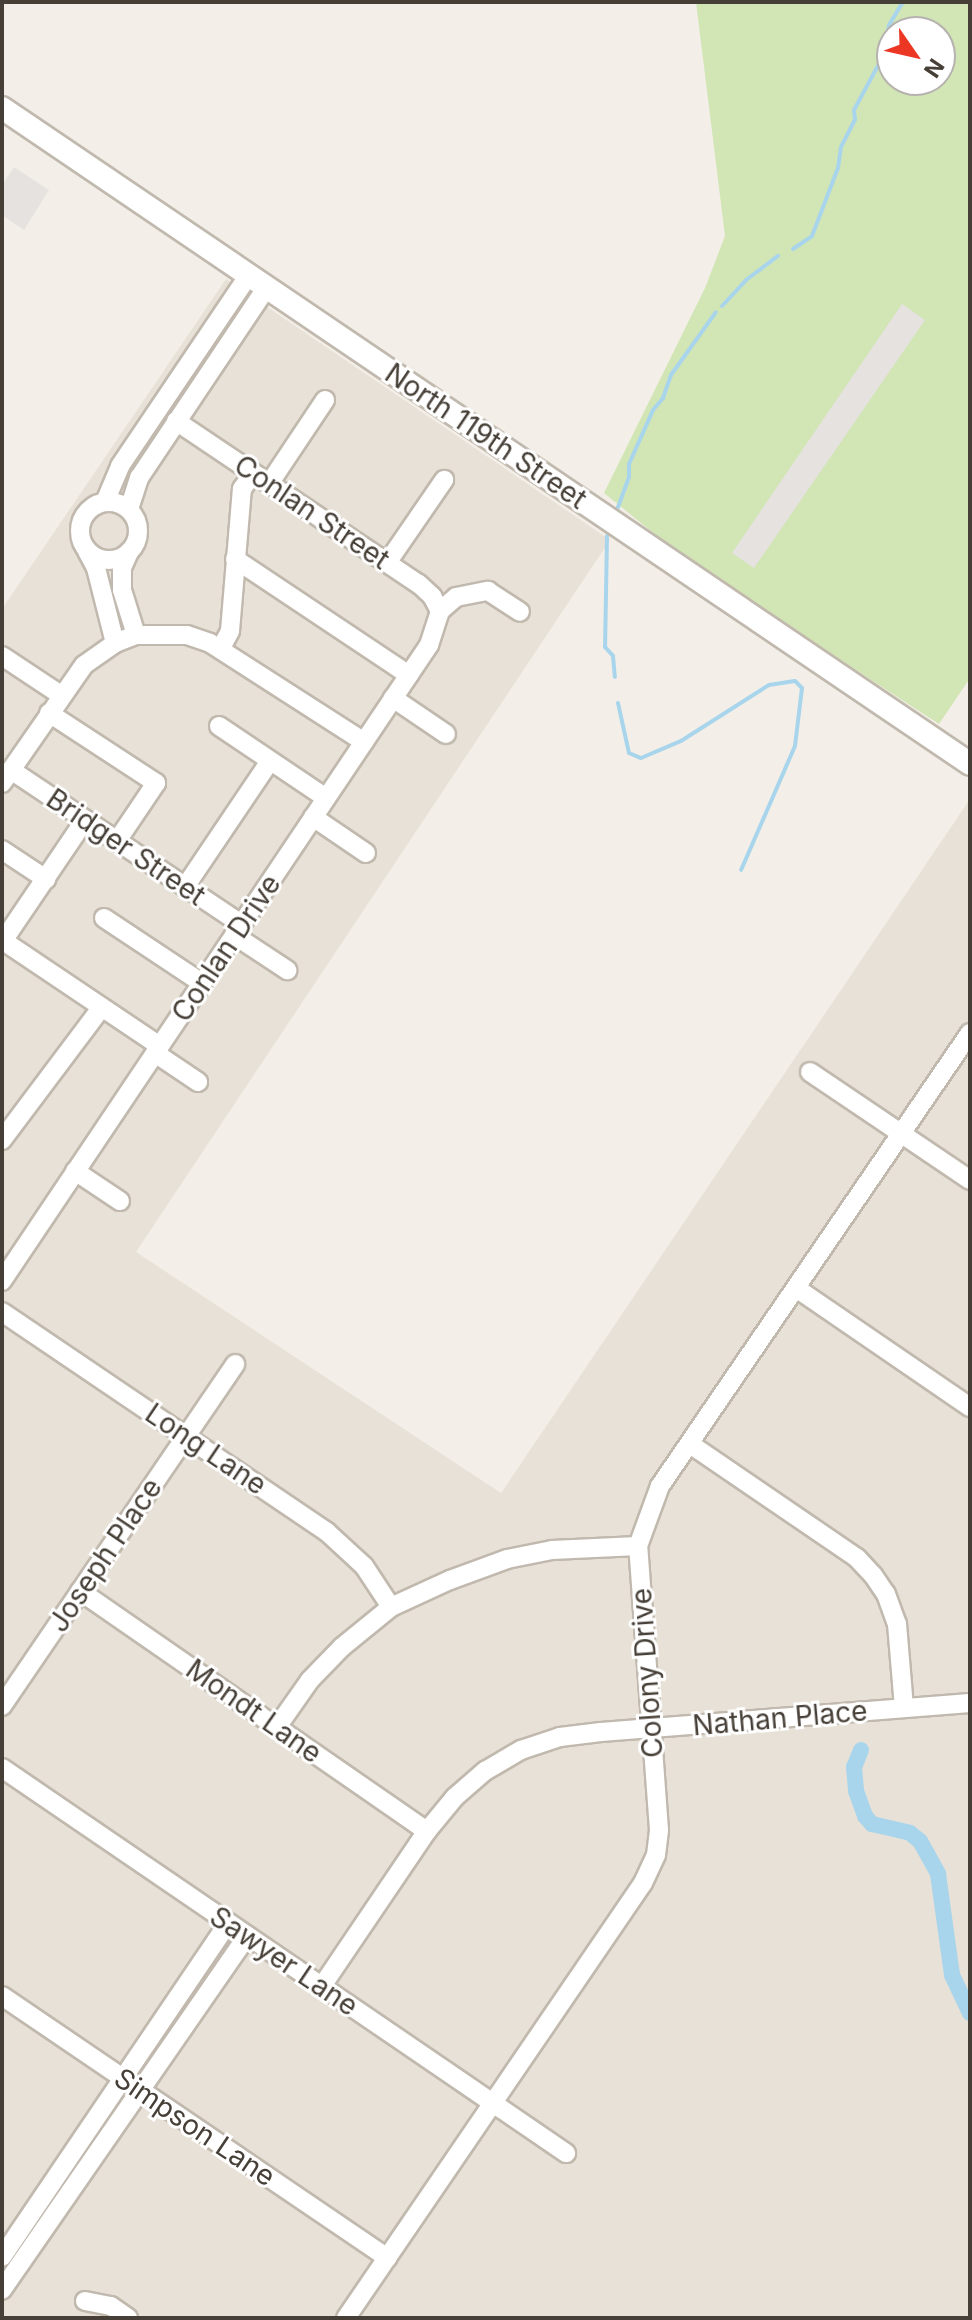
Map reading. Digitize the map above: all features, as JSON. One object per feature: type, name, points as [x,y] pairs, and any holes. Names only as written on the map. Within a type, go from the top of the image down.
[{"type":"street","name":"North 119th Street","points":[[2,108],[970,764]]},
{"type":"street","points":[[129,509],[139,478],[258,281]]},
{"type":"street","points":[[105,502],[120,466],[258,281]]},
{"type":"street","points":[[221,648],[230,631],[242,489],[261,478],[325,400]]},
{"type":"street","name":"Conlan Street","points":[[176,421],[419,584],[440,611]]},
{"type":"street","points":[[387,563],[444,480]]},
{"type":"street","points":[[115,643],[96,568],[82,543],[80,525],[89,509],[105,502],[129,509],[135,517],[138,535],[122,568],[122,590],[136,635]]},
{"type":"street","points":[[87,551],[103,560],[113,560],[129,552]]},
{"type":"street","points":[[235,559],[409,675]]},
{"type":"street","points":[[440,611],[456,597],[488,591],[520,612]]},
{"type":"street","name":"Conlan Drive","points":[[2,1281],[429,645],[440,611]]},
{"type":"street","points":[[6,777],[84,665],[115,643],[136,635],[187,635],[221,648],[364,742]]},
{"type":"street","points":[[2,656],[61,695]]},
{"type":"street","points":[[393,698],[446,734]]},
{"type":"street","points":[[49,713],[156,783],[117,841]]},
{"type":"street","points":[[219,726],[326,798]]},
{"type":"street","points":[[185,887],[270,761]]},
{"type":"street","name":"Bridger Street","points":[[6,777],[85,820],[185,887],[287,970]]},
{"type":"street","points":[[313,817],[366,853]]},
{"type":"street","points":[[85,820],[3,940],[102,1007],[198,1082]]},
{"type":"street","points":[[2,850],[46,879]]},
{"type":"street","points":[[104,918],[202,983]]},
{"type":"street","points":[[2,1140],[102,1007]]},
{"type":"street","name":"Colony Drive","points":[[346,2318],[643,1883],[656,1855],[659,1830],[638,1546],[660,1486],[970,1033]]},
{"type":"street","points":[[810,1072],[970,1180]]},
{"type":"street","points":[[75,1171],[120,1201]]},
{"type":"street","points":[[796,1288],[970,1407]]},
{"type":"street","name":"Long Lane","points":[[2,1312],[327,1532],[364,1566],[391,1607]]},
{"type":"street","name":"Joseph Place","points":[[2,1706],[235,1364]]},
{"type":"street","points":[[690,1444],[857,1558],[873,1575],[886,1594],[897,1624],[904,1708]]},
{"type":"street","points":[[277,1727],[310,1680],[342,1647],[391,1607],[507,1559],[552,1550],[638,1546]]},
{"type":"street","name":"Mondt Lane","points":[[80,1591],[427,1831]]},
{"type":"street","name":"Nathan Place","points":[[322,1986],[427,1831],[455,1797],[485,1771],[521,1750],[560,1737],[970,1703]]},
{"type":"street","name":"Sawyer Lane","points":[[2,1768],[566,2153]]},
{"type":"street","points":[[2,2257],[125,2080],[228,1923]]},
{"type":"street","points":[[2,2290],[247,1936]]},
{"type":"street","name":"Simpson Lane","points":[[2,1996],[387,2258]]},
{"type":"street","points":[[85,2301],[111,2306],[128,2318]]},
{"type":"shaded area","points":[[14,167],[49,190],[24,230],[2,215],[2,185]]},
{"type":"shaded area","points":[[226,279],[610,540],[136,1252],[501,1493],[970,799],[970,2318],[2,2318],[2,609]]},
{"type":"shaded area","points":[[902,304],[925,320],[754,568],[732,553]]},
{"type":"green space","points":[[696,2],[970,2],[970,678],[939,724],[688,561],[604,493],[705,288],[725,236]]},
{"type":"waterway","points":[[793,249],[812,236],[838,168],[841,147],[855,120],[854,110],[880,62],[889,25],[903,2]]},
{"type":"waterway","points":[[722,306],[746,280],[778,256]]},
{"type":"waterway","points":[[617,510],[629,477],[629,464],[653,410],[663,398],[671,375],[716,312]]},
{"type":"waterway","points":[[607,536],[605,647],[613,656],[615,677]]},
{"type":"waterway","points":[[618,703],[629,753],[641,758],[681,741],[769,685],[795,681],[802,688],[795,746],[741,870]]},
{"type":"waterway","points":[[861,1750],[854,1767],[856,1791],[865,1816],[872,1824],[910,1833],[920,1841],[938,1874],[952,1975],[970,2013]]}]
